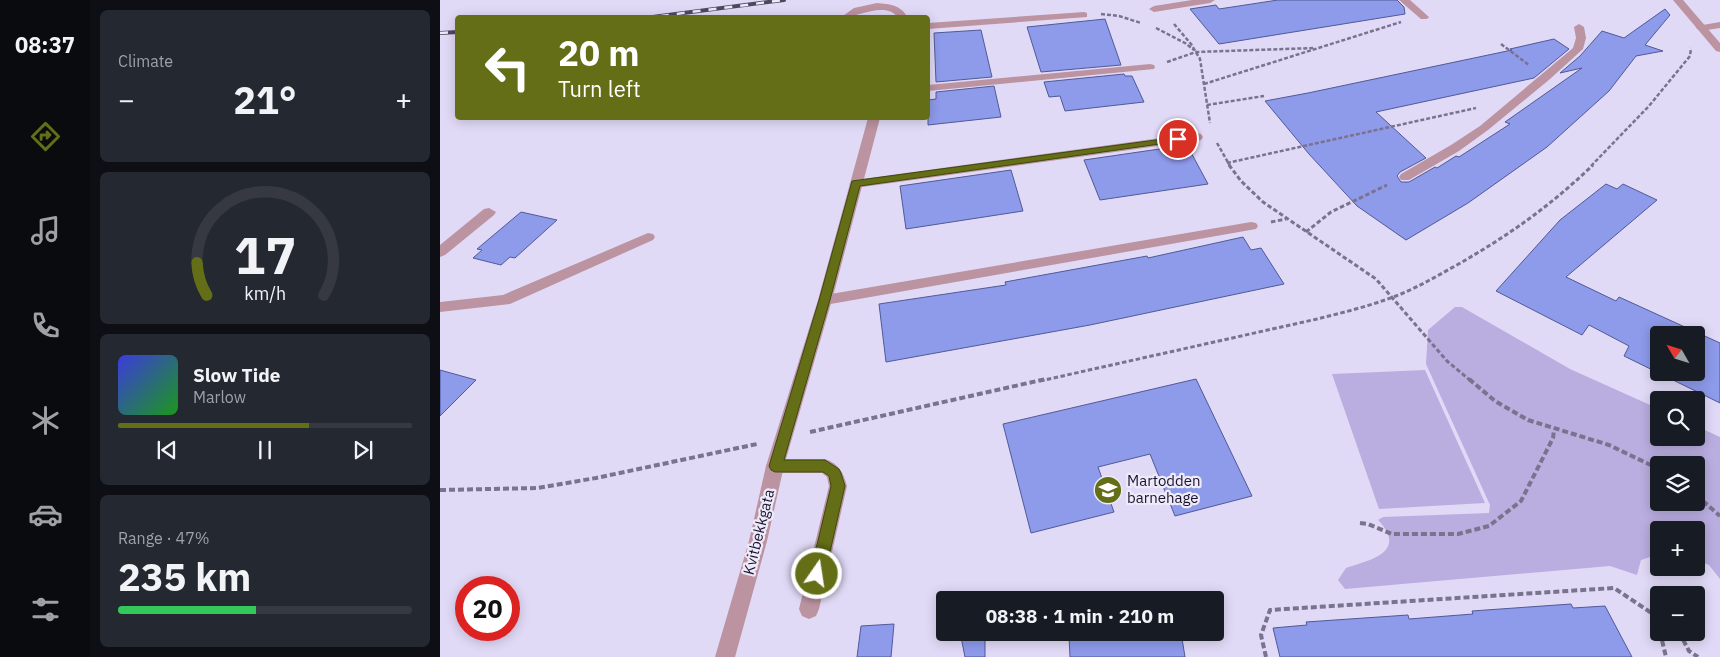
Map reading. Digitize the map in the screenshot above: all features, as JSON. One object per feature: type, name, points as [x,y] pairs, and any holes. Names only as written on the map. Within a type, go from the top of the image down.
[{"type":"street","points":[[1154,10],[1210,0]]},
{"type":"street","points":[[1404,0],[1424,17]]},
{"type":"street","points":[[1678,0],[1720,49]]},
{"type":"street","points":[[848,15],[852,11],[878,5],[898,9],[902,15]]},
{"type":"street","points":[[930,26],[1084,15]]},
{"type":"street","points":[[1701,28],[1720,25]]},
{"type":"street","points":[[1405,176],[1484,128],[1546,77],[1578,49],[1581,38],[1579,27]]},
{"type":"street","points":[[930,88],[1150,67]]},
{"type":"street","name":"Kvitbekkgata","points":[[725,657],[758,541],[775,466],[825,300],[873,120]]},
{"type":"street","points":[[855,184],[1197,137]]},
{"type":"street","points":[[440,252],[489,212]]},
{"type":"street","points":[[825,300],[1251,226]]},
{"type":"street","points":[[440,307],[450,308],[505,300],[648,237]]},
{"type":"street","points":[[775,466],[825,466],[834,473],[838,486],[809,609]]},
{"type":"path","points":[[1154,10],[1174,24],[1200,59],[1211,125]]},
{"type":"path","points":[[1084,15],[1108,14],[1141,23],[1185,42],[1196,52]]},
{"type":"path","points":[[1204,84],[1402,22],[1424,17]]},
{"type":"path","points":[[1501,44],[1546,77]]},
{"type":"path","points":[[1150,67],[1196,52],[1320,47]]},
{"type":"path","points":[[440,490],[537,488],[596,478],[1282,327],[1345,312],[1392,298],[1436,277],[1506,236],[1576,181],[1615,144],[1658,97],[1690,56],[1692,50]]},
{"type":"path","points":[[1207,105],[1264,96]]},
{"type":"path","points":[[1228,163],[1481,107]]},
{"type":"path","points":[[1215,139],[1228,163],[1241,181],[1263,202],[1376,279],[1447,361],[1468,380],[1503,406],[1528,420],[1554,430],[1609,445],[1650,464]]},
{"type":"path","points":[[1306,232],[1331,212],[1405,176]]},
{"type":"path","points":[[1360,523],[1368,524],[1392,534],[1458,534],[1489,526],[1521,501],[1553,438],[1554,430]]},
{"type":"path","points":[[1705,503],[1720,516]]},
{"type":"path","points":[[1266,657],[1262,635],[1270,610],[1614,588],[1650,612]]},
{"type":"path","points":[[1662,641],[1666,657]]},
{"type":"path","points":[[1684,641],[1689,651],[1698,657]]},
{"type":"shaded area","points":[[1455,307],[1462,307],[1570,369],[1650,405],[1650,446],[1705,446],[1705,430],[1720,437],[1720,579],[1709,565],[1705,563],[1705,521],[1650,521],[1650,557],[1641,560],[1637,575],[1610,566],[1345,589],[1338,580],[1346,568],[1375,558],[1388,547],[1389,540],[1386,531],[1378,520],[1383,517],[1489,513],[1490,505],[1426,364],[1428,330]]},
{"type":"shaded area","points":[[1425,370],[1485,503],[1379,509],[1332,374]]},
{"type":"building","points":[[1278,0],[1397,0],[1404,7],[1405,14],[1219,44],[1190,9],[1216,5],[1219,9]]},
{"type":"building","points":[[1665,9],[1670,15],[1645,45],[1663,51],[1636,56],[1609,91],[1547,147],[1468,203],[1406,240],[1357,206],[1309,154],[1265,101],[1512,50],[1510,49],[1554,39],[1569,49],[1534,78],[1376,112],[1426,158],[1400,172],[1397,176],[1401,182],[1409,182],[1456,156],[1459,157],[1510,124],[1505,122],[1582,68],[1560,73],[1580,56],[1602,31],[1624,38]]},
{"type":"building","points":[[1105,19],[1121,65],[1041,72],[1027,27]]},
{"type":"building","points":[[981,30],[992,77],[936,82],[934,33]]},
{"type":"building","points":[[1124,74],[1125,76],[1132,76],[1144,102],[1065,111],[1060,96],[1049,97],[1044,82]]},
{"type":"building","points":[[994,86],[1001,117],[928,125],[928,120],[930,120],[930,100],[936,99],[936,92]]},
{"type":"building","points":[[1187,145],[1208,184],[1100,200],[1084,160]]},
{"type":"building","points":[[1011,170],[1023,211],[906,229],[900,186]]},
{"type":"building","points":[[1606,184],[1617,189],[1623,184],[1657,200],[1566,277],[1616,301],[1619,297],[1683,326],[1650,326],[1650,369],[1624,356],[1629,346],[1589,325],[1582,335],[1496,291],[1560,220]]},
{"type":"building","points":[[521,212],[557,220],[515,258],[510,257],[501,265],[473,258],[482,250],[477,249]]},
{"type":"building","points":[[1243,237],[1251,250],[1261,248],[1284,284],[1090,325],[886,362],[879,304],[1006,285],[1005,282],[1147,256],[1148,258]]},
{"type":"building","points":[[1705,336],[1720,343],[1720,403],[1705,396],[1705,391],[1695,391],[1675,381],[1705,381]]},
{"type":"building","points":[[440,370],[476,380],[440,416]]},
{"type":"building","points":[[1196,379],[1252,496],[1175,516],[1150,454],[1098,467],[1114,512],[1031,533],[1003,424]]},
{"type":"building","points":[[1571,604],[1573,608],[1605,606],[1632,657],[1280,657],[1273,628],[1307,625],[1306,622],[1408,615],[1409,619],[1473,614],[1472,611]]},
{"type":"building","points":[[894,624],[891,657],[857,657],[861,626]]},
{"type":"building","points":[[962,641],[985,641],[985,657],[965,657]]},
{"type":"building","points":[[1069,641],[1182,641],[1185,657],[1070,657]]},
{"type":"railway","points":[[668,15],[784,0]]},
{"type":"railway","points":[[440,33],[455,32]]},
{"type":"place","name":"Martodden barnehage","points":[[1108,490]]},
{"type":"route","points":[[817,574],[838,486],[834,473],[825,466],[775,466],[825,300],[855,184],[1178,139]]}]
